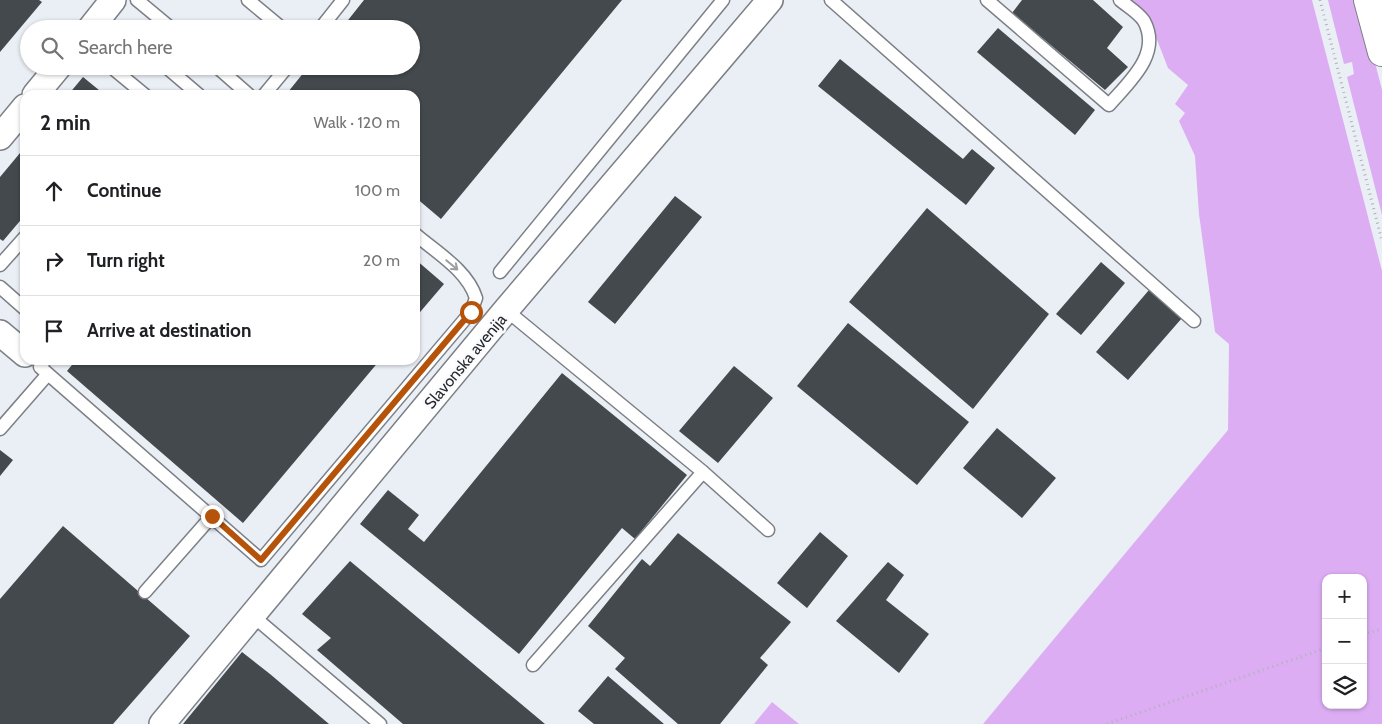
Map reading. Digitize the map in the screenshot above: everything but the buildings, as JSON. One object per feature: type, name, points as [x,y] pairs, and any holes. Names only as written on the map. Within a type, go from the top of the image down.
[{"type":"main road","points":[[1368,0],[1382,52]]},
{"type":"street","points":[[97,20],[113,0]]},
{"type":"street","name":"Slavonska avenija","points":[[162,724],[506,310],[770,0]]},
{"type":"street","points":[[39,90],[52,75]]},
{"type":"street","points":[[0,137],[20,113]]},
{"type":"street","points":[[0,333],[20,349]]},
{"type":"lane","points":[[136,0],[161,20]]},
{"type":"lane","points":[[248,0],[271,20]]},
{"type":"lane","points":[[327,20],[343,0]]},
{"type":"lane","points":[[500,272],[723,0]]},
{"type":"lane","points":[[831,0],[1194,321]]},
{"type":"lane","points":[[987,0],[1109,105],[1143,65],[1149,39],[1143,20],[1120,0]]},
{"type":"lane","points":[[121,75],[138,90]]},
{"type":"lane","points":[[176,75],[193,90]]},
{"type":"lane","points":[[226,75],[243,90]]},
{"type":"lane","points":[[268,90],[281,75]]},
{"type":"lane","points":[[40,365],[261,560],[471,312],[476,298],[472,285],[464,275],[420,238]]},
{"type":"lane","points":[[0,265],[20,243]]},
{"type":"lane","points":[[0,287],[20,305]]},
{"type":"lane","points":[[506,310],[702,472],[768,530]]},
{"type":"lane","points":[[0,429],[37,365]]},
{"type":"lane","points":[[533,666],[702,472]]},
{"type":"lane","points":[[145,592],[212,516]]},
{"type":"lane","points":[[253,616],[380,724]]},
{"type":"path","points":[[1320,0],[1382,241]]},
{"type":"path","points":[[1367,633],[1382,629]]},
{"type":"path","points":[[1107,724],[1322,649]]},
{"type":"shaded area","points":[[1131,0],[1312,0],[1382,271],[1382,724],[983,724],[1228,430],[1229,344],[1215,332],[1199,214],[1195,156],[1179,121],[1185,113],[1175,104],[1188,85],[1168,68],[1149,19]]},
{"type":"shaded area","points":[[1328,0],[1359,0],[1382,90],[1382,215],[1347,77],[1354,74],[1352,62],[1344,64]]},
{"type":"shaded area","points":[[772,702],[799,724],[754,724]]},
{"type":"route","points":[[212,516],[261,560],[471,312]]}]
